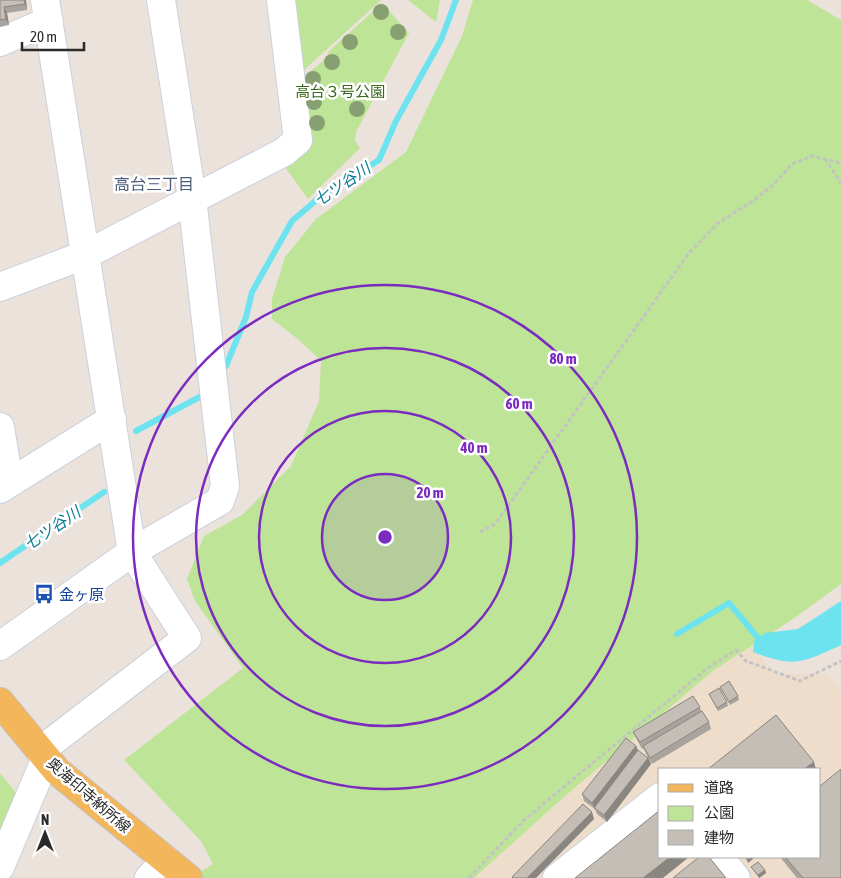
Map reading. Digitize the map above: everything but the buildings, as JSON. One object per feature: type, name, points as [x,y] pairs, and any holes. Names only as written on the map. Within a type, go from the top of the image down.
[{"type":"main road","name":"奥海印寺納所線","points":[[0,702],[57,771],[158,869],[188,878]]},
{"type":"street","points":[[0,646],[132,552],[220,500],[225,486],[192,198],[161,0]]},
{"type":"street","points":[[0,287],[87,254],[284,152],[298,140],[281,0]]},
{"type":"street","points":[[0,42],[47,11],[87,254],[132,552],[187,638],[43,754],[0,867]]},
{"type":"street","points":[[0,427],[5,486],[112,419]]},
{"type":"street","points":[[557,878],[658,799]]},
{"type":"street","points":[[720,858],[736,878]]},
{"type":"path","points":[[480,532],[495,524],[689,254],[718,223],[753,201],[774,184],[792,164],[812,156],[841,163]]},
{"type":"path","points":[[824,158],[841,183]]},
{"type":"path","points":[[470,878],[523,821],[558,791],[709,667],[736,650],[746,662],[800,681],[841,661]]},
{"type":"shaded area","points":[[752,646],[775,674],[827,674],[841,691],[841,878],[474,878],[564,797],[714,670]]},
{"type":"green space","points":[[294,0],[381,0],[304,70]]},
{"type":"green space","points":[[408,0],[440,0],[436,22]]},
{"type":"green space","points":[[473,0],[807,0],[841,20],[841,584],[793,619],[714,670],[564,797],[474,878],[191,878],[213,864],[201,841],[124,760],[243,668],[195,601],[187,579],[204,536],[242,515],[291,466],[319,401],[321,361],[299,340],[272,319],[272,299],[285,257],[316,219],[406,152],[462,36]]},
{"type":"green space","name":"高台３号公園","points":[[382,3],[409,33],[356,132],[355,141],[360,148],[308,199],[285,167],[308,146],[312,135],[305,76],[330,55],[327,53]]},
{"type":"green space","points":[[0,773],[21,799],[0,838]]},
{"type":"water","points":[[841,601],[841,645],[817,656],[789,662],[753,652],[754,641],[765,633],[798,629]]},
{"type":"waterway","name":"七ツ谷川","points":[[226,366],[246,317],[252,292],[292,221],[320,197],[379,160],[396,121],[441,40],[456,0]]},
{"type":"waterway","name":"七ツ谷川","points":[[136,431],[205,394]]},
{"type":"waterway","name":"七ツ谷川","points":[[0,563],[104,492]]},
{"type":"waterway","points":[[677,634],[729,603],[758,638]]},
{"type":"place","name":"金ヶ原","points":[[44,594]]},
{"type":"district","name":"高台三丁目","points":[[154,184]]}]
